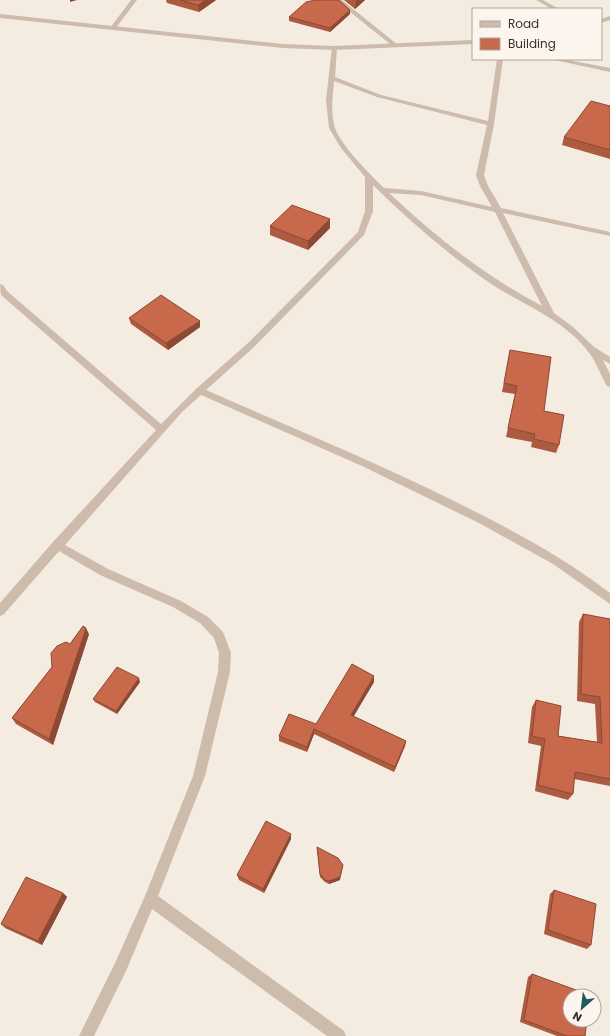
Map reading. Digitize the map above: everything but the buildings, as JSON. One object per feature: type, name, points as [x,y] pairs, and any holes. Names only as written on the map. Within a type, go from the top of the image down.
[{"type":"street","points":[[113,28],[134,0]]},
{"type":"street","points":[[338,0],[396,46]]},
{"type":"street","points":[[539,0],[554,8]]},
{"type":"street","points":[[0,16],[268,44],[334,48],[472,42]]},
{"type":"street","points":[[334,48],[330,113],[332,128],[348,152],[369,177],[458,255],[504,289],[550,314],[590,347],[610,361]]},
{"type":"street","points":[[500,60],[491,124],[480,175],[484,186],[498,210],[550,314]]},
{"type":"street","points":[[558,60],[610,70]]},
{"type":"street","points":[[332,78],[379,96],[491,124]]},
{"type":"street","points":[[0,611],[178,410],[251,345],[361,232],[369,211],[369,177]]},
{"type":"street","points":[[383,190],[421,193],[610,234]]},
{"type":"street","points":[[1,291],[162,429]]},
{"type":"street","points":[[590,347],[610,384]]},
{"type":"street","points":[[199,392],[368,463],[443,499],[524,541],[566,566],[610,599]]},
{"type":"street","points":[[57,545],[104,572],[177,604],[204,620],[219,635],[225,653],[224,672],[199,776],[150,899],[121,966],[86,1036]]},
{"type":"street","points":[[150,899],[339,1036]]}]
